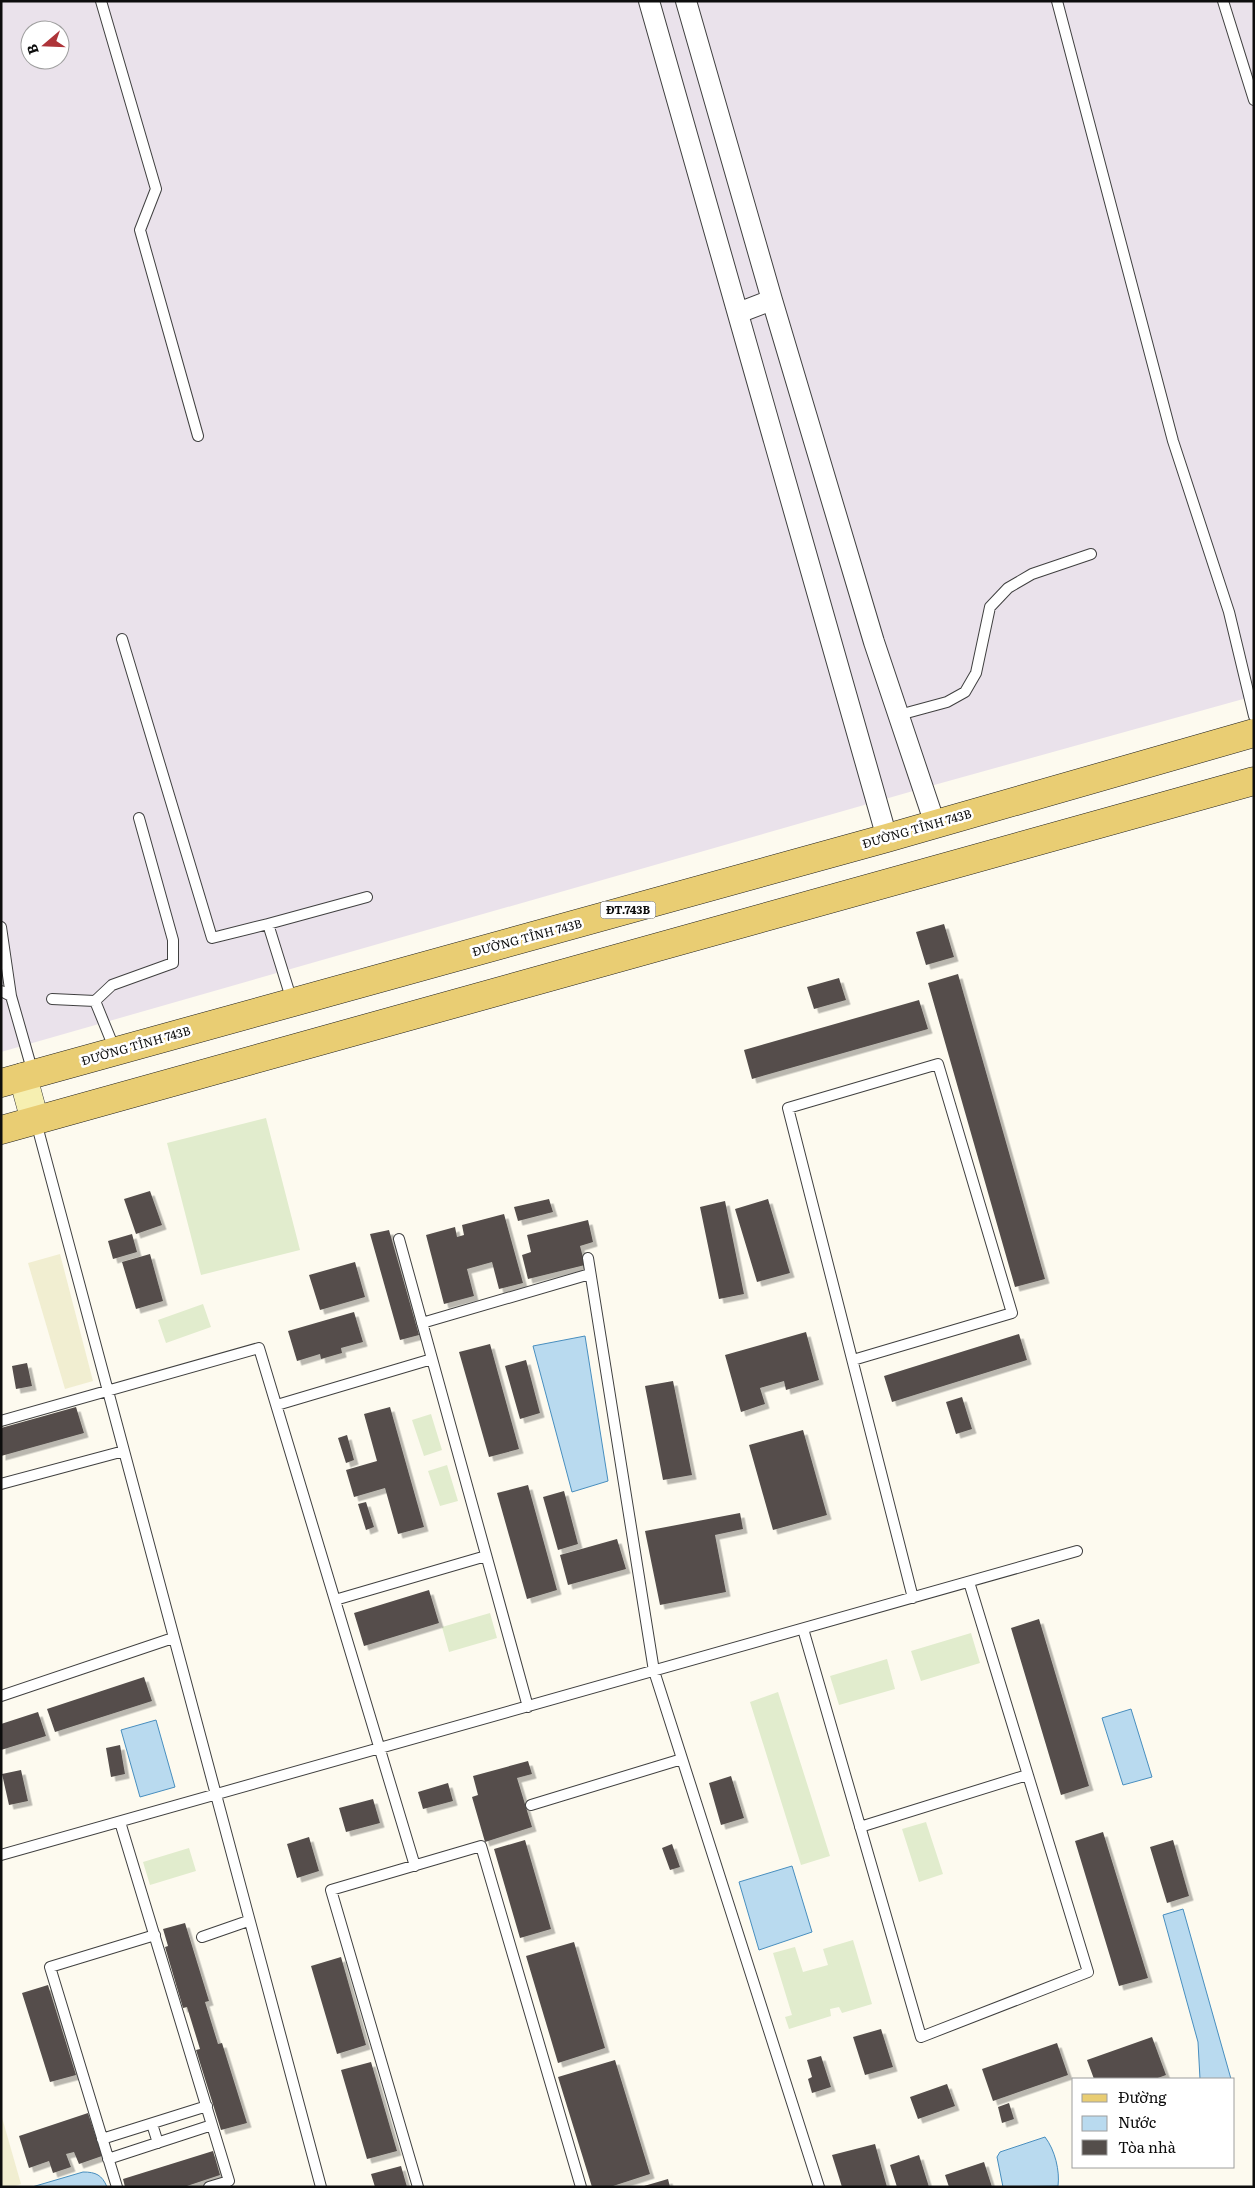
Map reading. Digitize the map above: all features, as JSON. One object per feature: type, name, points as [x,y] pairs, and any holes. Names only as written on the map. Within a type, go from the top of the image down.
[{"type":"main road","name":"ĐƯỜNG TỈNH 743B","points":[[19,1078],[887,838],[1254,733]]},
{"type":"main road","points":[[1,1130],[1254,781]]},
{"type":"main road","points":[[19,1078],[36,1121]]},
{"type":"street","points":[[649,1],[887,838]]},
{"type":"street","points":[[686,1],[772,300],[874,642],[935,824]]},
{"type":"street","points":[[738,313],[772,300]]},
{"type":"lane","points":[[100,1],[156,189],[140,230],[198,436]]},
{"type":"lane","points":[[1057,1],[1173,441],[1229,612],[1254,716]]},
{"type":"lane","points":[[1223,1],[1254,100]]},
{"type":"lane","points":[[899,715],[947,702],[965,692],[976,673],[990,607],[1008,588],[1032,574],[1091,554]]},
{"type":"lane","points":[[122,638],[212,938],[368,897]]},
{"type":"lane","points":[[52,999],[95,1001],[112,985],[172,963],[174,940],[138,818]]},
{"type":"lane","points":[[268,924],[292,1002]]},
{"type":"lane","points":[[1,927],[6,993],[19,1078]]},
{"type":"lane","points":[[95,1001],[116,1051]]},
{"type":"lane","points":[[853,1360],[1012,1313],[938,1064],[788,1108],[914,1598]]},
{"type":"lane","points":[[36,1121],[248,1921],[321,2187]]},
{"type":"lane","points":[[399,1240],[528,1707]]},
{"type":"lane","points":[[588,1258],[654,1671],[819,2187]]},
{"type":"lane","points":[[422,1323],[590,1274]]},
{"type":"lane","points":[[1,1421],[259,1348],[415,1866]]},
{"type":"lane","points":[[276,1405],[432,1359]]},
{"type":"lane","points":[[1,1484],[124,1451]]},
{"type":"lane","points":[[1,1856],[1077,1551]]},
{"type":"lane","points":[[335,1600],[486,1556]]},
{"type":"lane","points":[[804,1629],[921,2037],[1088,1972],[969,1582]]},
{"type":"lane","points":[[1,1696],[173,1638]]},
{"type":"lane","points":[[530,1805],[682,1759]]},
{"type":"lane","points":[[860,1826],[1027,1774]]},
{"type":"lane","points":[[120,1822],[229,2180],[209,2187]]},
{"type":"lane","points":[[418,2187],[331,1890],[481,1846],[581,2187]]},
{"type":"lane","points":[[202,1937],[248,1921]]},
{"type":"lane","points":[[117,2187],[50,1967],[154,1935]]},
{"type":"lane","points":[[102,2140],[207,2106]]},
{"type":"lane","points":[[152,2124],[158,2143]]},
{"type":"lane","points":[[108,2159],[212,2125]]},
{"type":"shaded area","points":[[1,1],[1254,1],[1254,696],[927,787],[1,1052]]},
{"type":"shaded area","points":[[60,1254],[93,1381],[65,1389],[28,1263]]},
{"type":"shaded area","points":[[1,2114],[21,2184],[12,2187],[1,2187]]},
{"type":"green space","points":[[266,1118],[300,1250],[201,1275],[167,1143]]},
{"type":"green space","points":[[203,1304],[211,1327],[166,1343],[158,1320]]},
{"type":"green space","points":[[431,1414],[442,1450],[424,1456],[412,1420]]},
{"type":"green space","points":[[447,1465],[458,1501],[440,1506],[428,1471]]},
{"type":"green space","points":[[490,1613],[497,1638],[449,1652],[442,1627]]},
{"type":"green space","points":[[971,1633],[980,1663],[921,1681],[911,1651]]},
{"type":"green space","points":[[887,1659],[895,1689],[839,1705],[830,1676]]},
{"type":"green space","points":[[778,1692],[830,1856],[801,1865],[750,1702]]},
{"type":"green space","points":[[926,1822],[943,1874],[919,1882],[902,1829]]},
{"type":"green space","points":[[189,1848],[196,1871],[150,1885],[143,1862]]},
{"type":"green space","points":[[853,1940],[872,2004],[842,2013],[839,2007],[830,2009],[831,2016],[789,2029],[785,2017],[792,2015],[773,1953],[795,1947],[803,1972],[828,1965],[823,1949]]},
{"type":"water","points":[[585,1336],[608,1481],[572,1492],[533,1346]]},
{"type":"water","points":[[1131,1709],[1152,1777],[1123,1785],[1102,1718]]},
{"type":"water","points":[[156,1720],[175,1787],[140,1797],[121,1730]]},
{"type":"water","points":[[792,1866],[812,1932],[759,1950],[739,1882]]},
{"type":"water","points":[[1183,1909],[1231,2078],[1200,2078],[1198,2042],[1163,1915]]},
{"type":"water","points":[[1045,2137],[1052,2148],[1056,2161],[1058,2186],[1003,2187],[997,2157],[1000,2152]]},
{"type":"water","points":[[83,2172],[98,2175],[107,2187],[32,2187]]},
{"type":"building","points":[[944,924],[954,957],[926,965],[916,932]]},
{"type":"building","points":[[958,974],[1045,1279],[1015,1287],[928,983]]},
{"type":"building","points":[[839,978],[846,1000],[814,1009],[807,987]]},
{"type":"building","points":[[919,1000],[928,1029],[752,1079],[744,1050]]},
{"type":"building","points":[[150,1191],[162,1225],[136,1234],[124,1199]]},
{"type":"building","points":[[549,1199],[553,1212],[518,1221],[514,1207]]},
{"type":"building","points":[[768,1199],[790,1273],[757,1282],[735,1209]]},
{"type":"building","points":[[725,1201],[744,1294],[719,1299],[700,1207]]},
{"type":"building","points":[[504,1214],[523,1283],[499,1289],[492,1262],[467,1269],[474,1296],[444,1304],[426,1235],[455,1227],[457,1237],[464,1235],[462,1225]]},
{"type":"building","points":[[588,1220],[593,1242],[580,1246],[585,1265],[528,1279],[522,1255],[531,1252],[527,1235]]},
{"type":"building","points":[[389,1230],[419,1335],[400,1340],[370,1234]]},
{"type":"building","points":[[132,1234],[137,1252],[113,1259],[108,1241]]},
{"type":"building","points":[[150,1254],[163,1301],[136,1309],[122,1262]]},
{"type":"building","points":[[355,1262],[365,1297],[320,1310],[309,1275]]},
{"type":"building","points":[[354,1312],[363,1342],[341,1348],[342,1353],[321,1359],[320,1354],[297,1361],[288,1331]]},
{"type":"building","points":[[806,1332],[819,1380],[786,1390],[784,1381],[760,1388],[765,1404],[741,1412],[725,1355]]},
{"type":"building","points":[[1019,1334],[1027,1360],[892,1402],[884,1376]]},
{"type":"building","points":[[490,1344],[519,1449],[489,1457],[459,1352]]},
{"type":"building","points":[[526,1360],[540,1413],[520,1419],[505,1366]]},
{"type":"building","points":[[27,1363],[32,1386],[16,1389],[12,1366]]},
{"type":"building","points":[[673,1381],[692,1475],[663,1480],[645,1386]]},
{"type":"building","points":[[962,1397],[972,1429],[956,1434],[946,1402]]},
{"type":"building","points":[[76,1407],[84,1433],[1,1456],[1,1428]]},
{"type":"building","points":[[390,1407],[424,1527],[398,1534],[385,1488],[354,1497],[346,1470],[377,1461],[364,1414]]},
{"type":"building","points":[[803,1430],[827,1515],[773,1530],[749,1445]]},
{"type":"building","points":[[347,1435],[354,1460],[346,1463],[338,1438]]},
{"type":"building","points":[[528,1485],[557,1590],[527,1599],[497,1493]]},
{"type":"building","points":[[564,1491],[578,1544],[558,1550],[543,1497]]},
{"type":"building","points":[[366,1502],[374,1527],[366,1530],[358,1504]]},
{"type":"building","points":[[740,1513],[743,1529],[715,1535],[726,1592],[660,1605],[645,1531]]},
{"type":"building","points":[[617,1539],[626,1569],[568,1585],[560,1555]]},
{"type":"building","points":[[429,1590],[439,1623],[364,1646],[354,1613]]},
{"type":"building","points":[[1039,1619],[1089,1786],[1061,1795],[1011,1628]]},
{"type":"building","points":[[144,1677],[152,1701],[55,1732],[47,1709]]},
{"type":"building","points":[[38,1712],[46,1736],[1,1750],[1,1724]]},
{"type":"building","points":[[120,1745],[125,1774],[111,1777],[106,1748]]},
{"type":"building","points":[[528,1761],[532,1774],[517,1778],[532,1827],[485,1842],[472,1797],[478,1795],[473,1776]]},
{"type":"building","points":[[21,1770],[28,1801],[9,1805],[2,1774]]},
{"type":"building","points":[[731,1776],[744,1818],[721,1825],[709,1783]]},
{"type":"building","points":[[448,1783],[453,1801],[423,1809],[418,1792]]},
{"type":"building","points":[[373,1799],[380,1823],[346,1832],[339,1808]]},
{"type":"building","points":[[1103,1832],[1148,1978],[1119,1986],[1075,1841]]},
{"type":"building","points":[[309,1837],[319,1871],[297,1878],[287,1844]]},
{"type":"building","points":[[525,1840],[551,1929],[520,1938],[494,1849]]},
{"type":"building","points":[[1173,1840],[1189,1896],[1167,1903],[1150,1847]]},
{"type":"building","points":[[672,1844],[680,1867],[670,1870],[662,1848]]},
{"type":"building","points":[[185,1923],[209,2001],[205,2002],[218,2044],[222,2043],[247,2123],[221,2130],[196,2050],[200,2049],[187,2007],[183,2008],[165,1947],[168,1946],[163,1929]]},
{"type":"building","points":[[574,1942],[605,2048],[558,2063],[526,1956]]},
{"type":"building","points":[[341,1957],[366,2045],[337,2054],[311,1966]]},
{"type":"building","points":[[48,1985],[76,2075],[50,2082],[22,1993]]},
{"type":"building","points":[[881,2029],[893,2067],[865,2075],[853,2037]]},
{"type":"building","points":[[1152,2037],[1166,2075],[1158,2078],[1094,2078],[1087,2060]]},
{"type":"building","points":[[1057,2043],[1068,2075],[993,2101],[982,2069]]},
{"type":"building","points":[[821,2056],[831,2087],[812,2093],[808,2079],[812,2077],[807,2060]]},
{"type":"building","points":[[615,2060],[650,2174],[610,2187],[592,2187],[558,2077]]},
{"type":"building","points":[[371,2062],[397,2151],[367,2159],[341,2070]]},
{"type":"building","points":[[947,2084],[955,2106],[918,2119],[910,2097]]},
{"type":"building","points":[[1009,2103],[1014,2119],[1002,2123],[998,2107]]},
{"type":"building","points":[[88,2113],[102,2156],[79,2164],[74,2152],[66,2154],[71,2167],[53,2173],[49,2161],[29,2168],[19,2136]]},
{"type":"building","points":[[875,2144],[887,2187],[842,2187],[832,2155]]},
{"type":"building","points":[[213,2151],[220,2175],[184,2187],[125,2187],[123,2179]]},
{"type":"building","points":[[919,2155],[929,2187],[897,2187],[890,2165]]},
{"type":"building","points":[[984,2162],[992,2187],[949,2187],[945,2175]]},
{"type":"building","points":[[401,2166],[407,2187],[375,2187],[371,2174]]},
{"type":"building","points":[[668,2179],[670,2187],[644,2187],[644,2186]]}]
